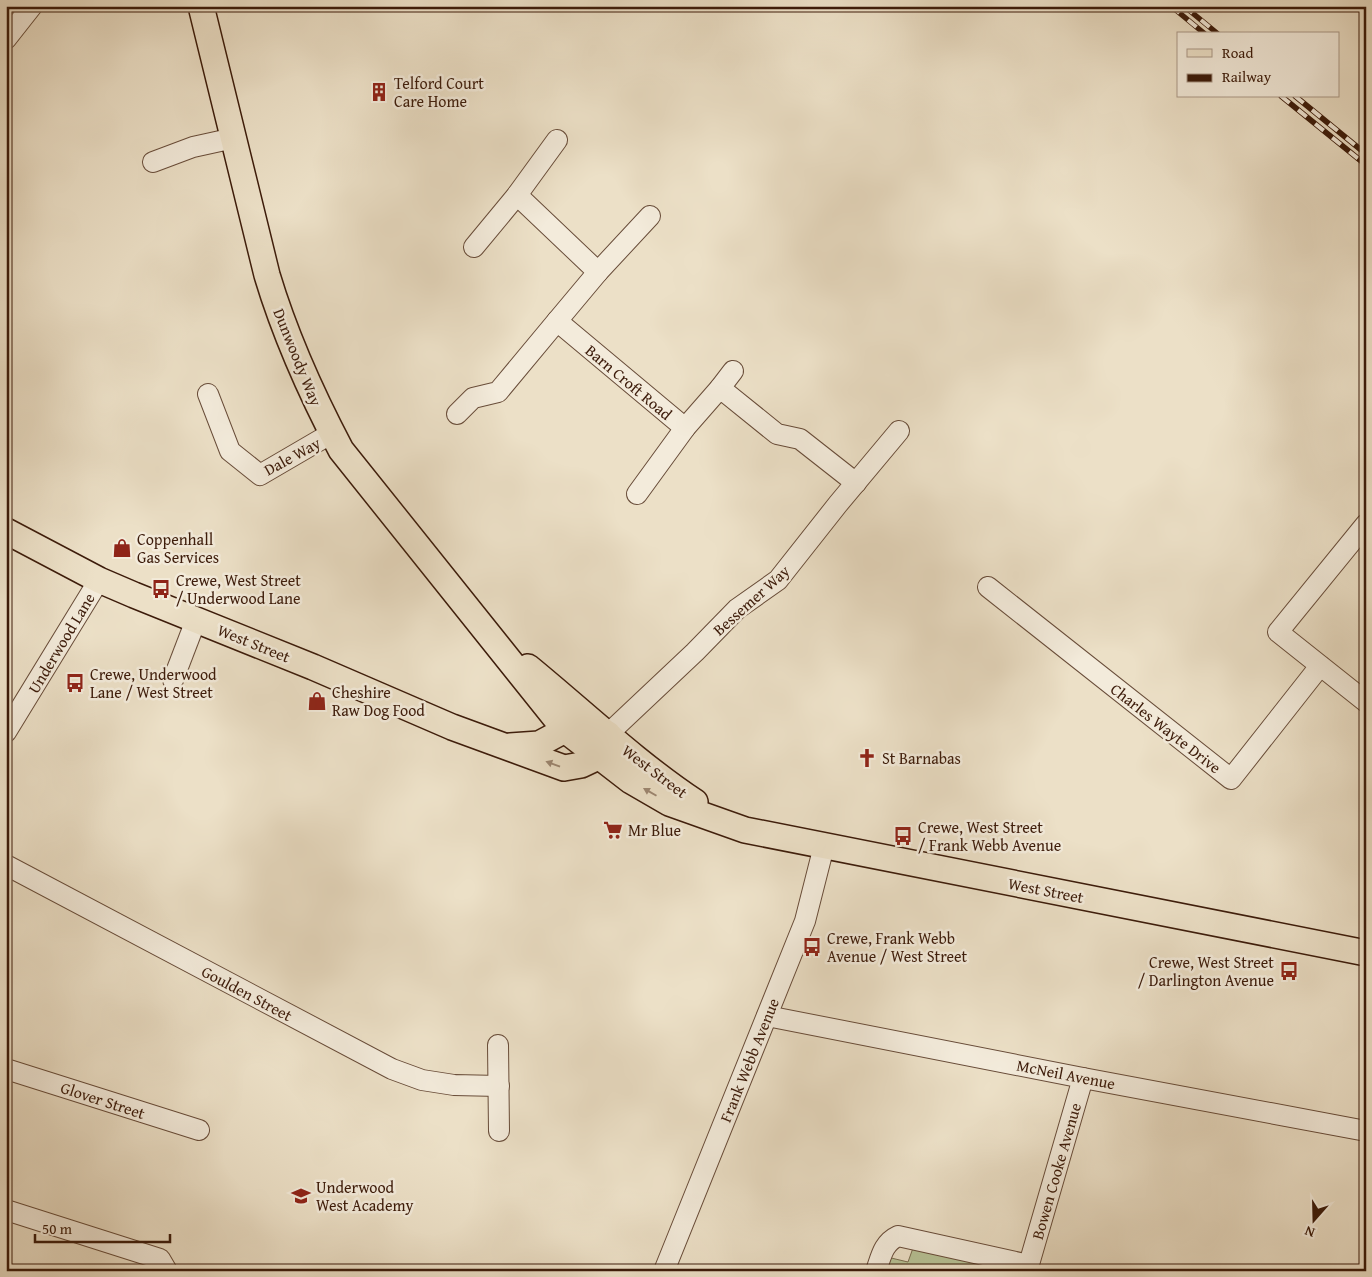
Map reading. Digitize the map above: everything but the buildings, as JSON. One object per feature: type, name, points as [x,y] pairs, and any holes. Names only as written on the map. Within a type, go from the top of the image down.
[{"type":"main road","name":"Dunwoody Way","points":[[206,14],[234,138],[275,301],[321,412],[342,450],[565,730]]},
{"type":"main road","name":"West Street","points":[[6,531],[99,580],[312,667],[452,727],[564,768],[581,765],[598,756],[608,734]]},
{"type":"main road","name":"Dunwoody Way","points":[[490,635],[580,709]]},
{"type":"main road","name":"West Street","points":[[580,709],[629,753],[677,790],[727,822]]},
{"type":"main road","name":"West Street","points":[[505,747],[539,744],[565,730],[608,734]]},
{"type":"main road","name":"West Street","points":[[565,730],[631,781],[669,803],[727,822],[745,830],[1229,924],[1366,953]]},
{"type":"street","points":[[6,39],[32,6]]},
{"type":"street","points":[[153,162],[193,147],[234,138]]},
{"type":"street","points":[[474,247],[517,195],[557,140]]},
{"type":"street","points":[[517,195],[598,272]]},
{"type":"street","points":[[457,414],[473,398],[498,392],[598,272],[650,216]]},
{"type":"street","name":"Barn Croft Road","points":[[557,321],[684,428],[733,371]]},
{"type":"street","points":[[720,388],[777,434],[800,439],[856,483]]},
{"type":"street","name":"Dale Way","points":[[208,394],[230,451],[260,475],[332,433]]},
{"type":"street","points":[[637,494],[684,428]]},
{"type":"street","name":"Bessemer Way","points":[[608,734],[696,652],[737,609],[778,580],[899,431]]},
{"type":"street","points":[[1366,524],[1278,632],[1366,702]]},
{"type":"street","name":"Underwood Lane","points":[[6,732],[99,580]]},
{"type":"street","name":"Charles Wayte Drive","points":[[988,588],[1231,779],[1320,666]]},
{"type":"street","points":[[173,680],[196,620]]},
{"type":"street","name":"Frank Webb Avenue","points":[[664,1271],[805,920],[824,846]]},
{"type":"street","name":"Goulden Street","points":[[6,866],[392,1069],[422,1080],[454,1085],[499,1086]]},
{"type":"street","name":"McNeil Avenue","points":[[767,1016],[1366,1131]]},
{"type":"street","points":[[498,1044],[499,1131]]},
{"type":"street","name":"Glover Street","points":[[6,1069],[199,1130]]},
{"type":"street","name":"Bowen Cooke Avenue","points":[[876,1271],[890,1239],[898,1236],[1028,1268],[1083,1078]]},
{"type":"street","points":[[6,1210],[160,1259],[167,1271]]},
{"type":"green space","points":[[913,1248],[1015,1271],[899,1271],[884,1265],[887,1257],[908,1262]]},
{"type":"railway","points":[[1171,6],[1203,32]]},
{"type":"railway","points":[[1184,6],[1216,32]]},
{"type":"railway","points":[[1283,98],[1366,165]]},
{"type":"railway","points":[[1297,98],[1366,154]]},
{"type":"place","name":"Telford Court Care Home","points":[[379,92]]},
{"type":"place","name":"Coppenhall Gas Services","points":[[122,548]]},
{"type":"place","name":"Crewe, West Street / Underwood Lane","points":[[161,589]]},
{"type":"place","name":"Crewe, Underwood Lane / West Street","points":[[75,683]]},
{"type":"place","name":"Cheshire Raw Dog Food","points":[[317,701]]},
{"type":"place","name":"St Barnabas","points":[[867,758]]},
{"type":"place","name":"Mr Blue","points":[[613,830]]},
{"type":"place","name":"Crewe, West Street / Frank Webb Avenue","points":[[903,836]]},
{"type":"place","name":"Crewe, Frank Webb Avenue / West Street","points":[[812,947]]},
{"type":"place","name":"Crewe, West Street / Darlington Avenue","points":[[1289,971]]},
{"type":"place","name":"Underwood West Academy","points":[[301,1196]]}]
